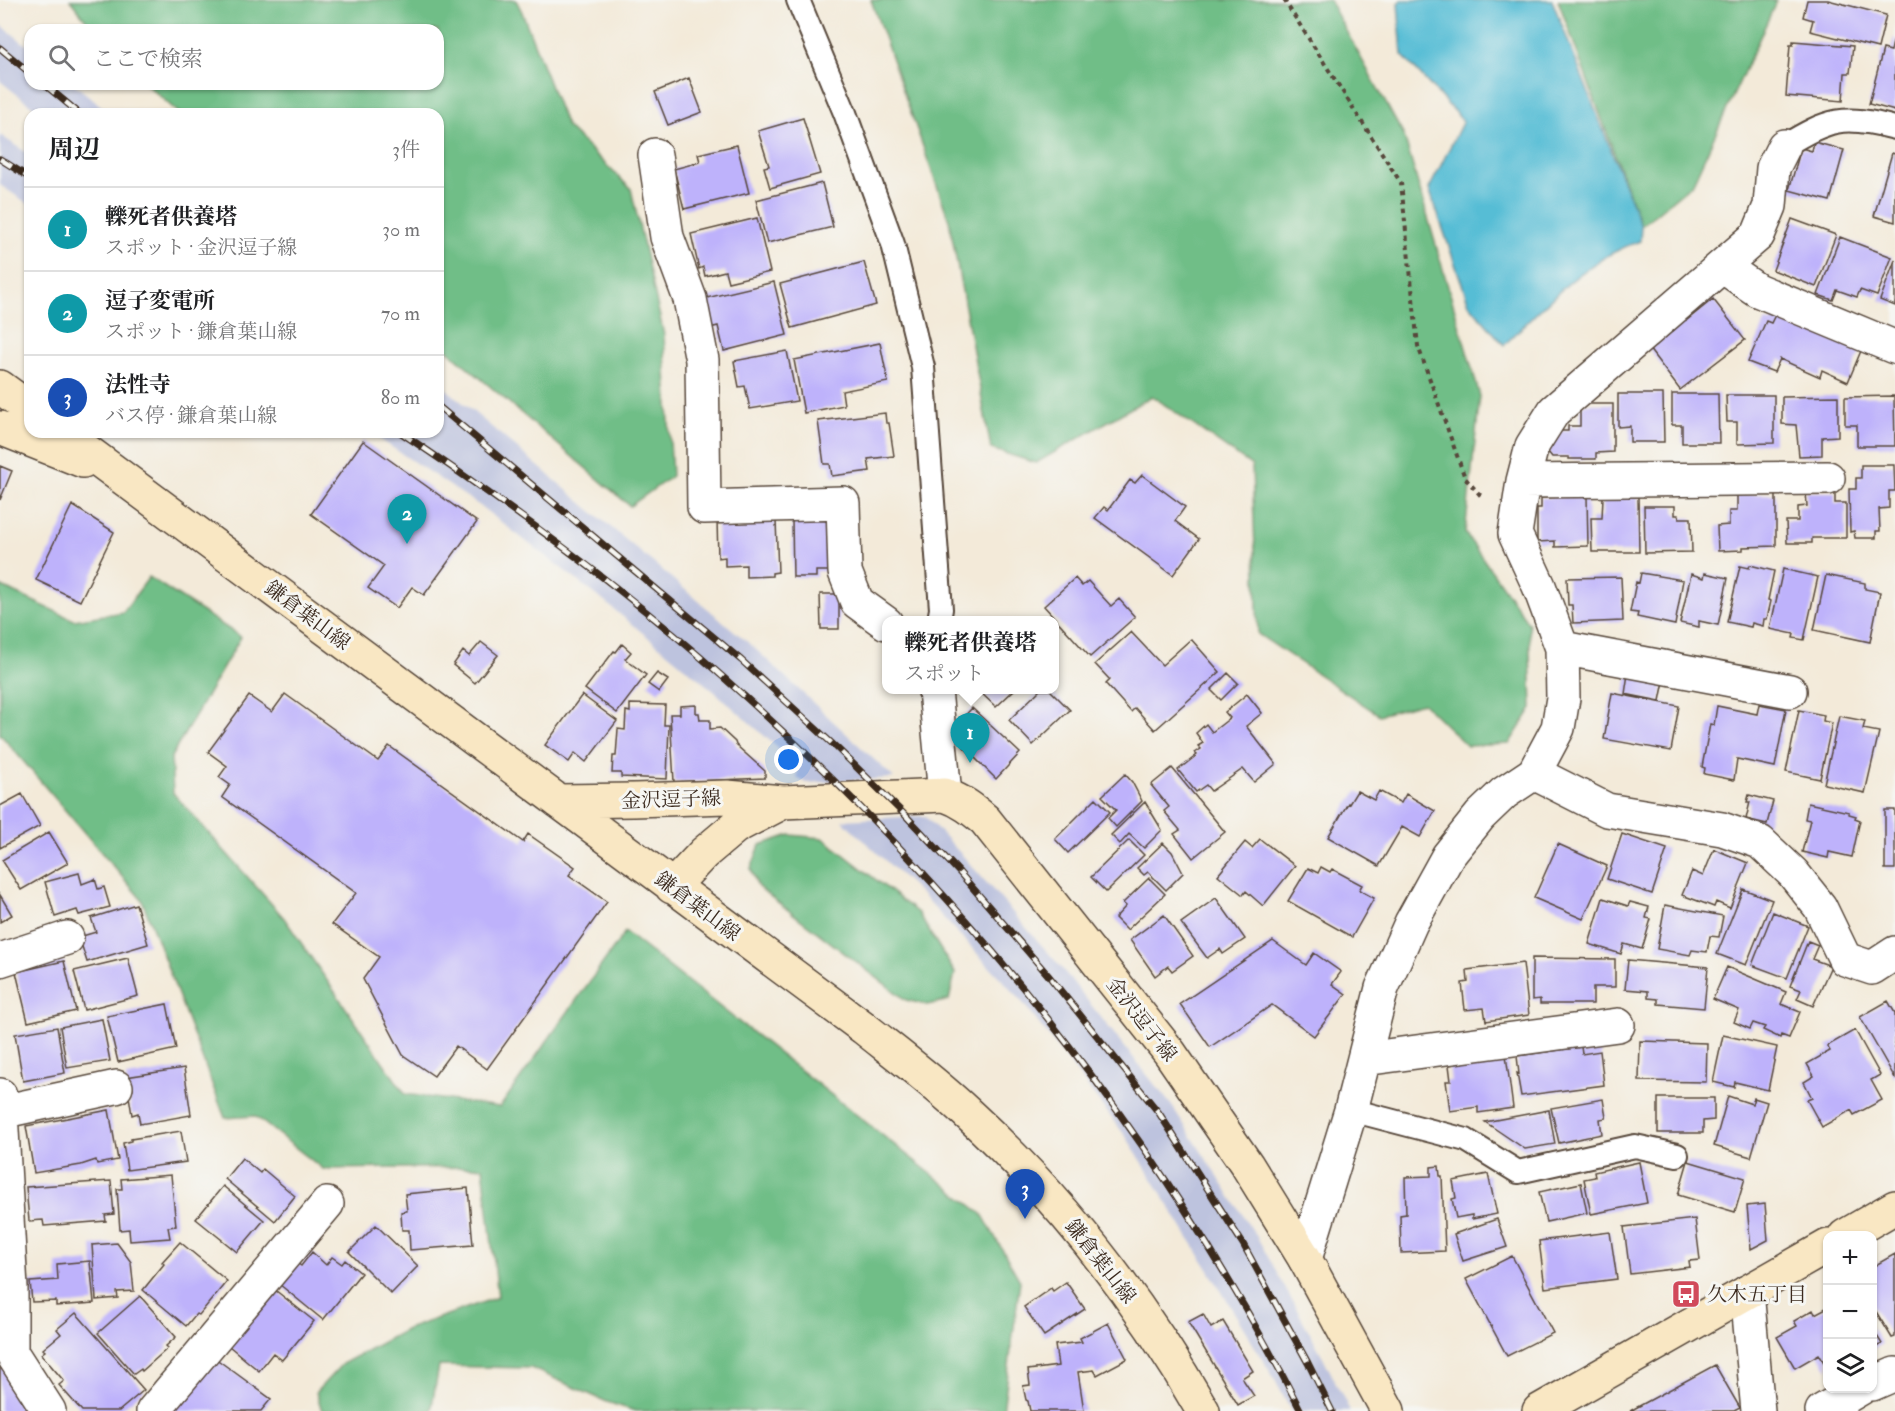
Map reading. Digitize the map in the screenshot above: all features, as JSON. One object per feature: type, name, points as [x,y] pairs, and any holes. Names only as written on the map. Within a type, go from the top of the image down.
[{"type":"main road","points":[[0,387],[24,405]]},
{"type":"main road","name":"鎌倉葉山線","points":[[0,428],[24,438]]},
{"type":"main road","name":"鎌倉葉山線","points":[[25,438],[118,475]]},
{"type":"main road","name":"鎌倉葉山線","points":[[69,438],[864,1028],[966,1111],[1058,1205],[1102,1257],[1147,1320],[1203,1411]]},
{"type":"main road","name":"金沢逗子線","points":[[558,801],[727,797],[783,802],[945,795],[960,800],[985,820],[1170,1053],[1247,1165],[1305,1260],[1388,1411]]},
{"type":"main road","name":"金沢逗子線","points":[[672,887],[704,853],[735,827],[783,802]]},
{"type":"main road","points":[[1854,1231],[1895,1207]]},
{"type":"main road","points":[[1539,1411],[1823,1248]]},
{"type":"street","points":[[1305,1260],[1350,1110],[1382,988],[1411,922],[1448,856],[1480,816],[1504,793],[1534,773],[1558,728],[1563,698],[1562,648],[1539,586],[1515,534],[1522,481],[1532,446],[1554,411],[1758,235],[1770,206],[1773,168],[1784,146]]},
{"type":"street","points":[[655,155],[667,237],[690,299],[702,360],[704,507],[843,503],[845,572],[857,602],[882,620]]},
{"type":"street","points":[[1722,266],[1757,290],[1894,348]]},
{"type":"street","points":[[1522,481],[1828,478]]},
{"type":"street","points":[[1562,648],[1790,691]]},
{"type":"street","points":[[934,694],[945,795]]},
{"type":"street","points":[[1534,773],[1607,810],[1722,830],[1760,843],[1793,873],[1820,907],[1845,959],[1872,968],[1895,953]]},
{"type":"street","points":[[0,960],[67,938]]},
{"type":"street","points":[[1364,1059],[1617,1025]]},
{"type":"street","points":[[49,1411],[11,1352],[1,1118],[116,1087]]},
{"type":"street","points":[[153,1411],[327,1204]]},
{"type":"street","points":[[1747,1292],[1758,1411]]},
{"type":"street","points":[[1877,1382],[1895,1374]]},
{"type":"street","points":[[1822,1411],[1854,1393]]},
{"type":"lane","points":[[798,0],[845,113],[893,244],[923,367],[941,598],[939,616]]},
{"type":"lane","points":[[1784,146],[1816,127],[1840,120],[1871,122],[1895,128]]},
{"type":"lane","points":[[1350,1110],[1466,1140],[1518,1172],[1635,1146],[1677,1155]]},
{"type":"path","points":[[1284,0],[1401,183],[1418,346],[1465,478],[1515,534]]},
{"type":"shaded area","points":[[0,24],[24,43],[24,90],[81,90],[104,108],[34,108],[0,81]]},
{"type":"shaded area","points":[[0,135],[24,151],[24,201],[0,185]]},
{"type":"shaded area","points":[[444,387],[751,645],[894,778],[806,783],[797,778],[798,766],[715,692],[595,594],[480,506],[378,438],[444,438]]},
{"type":"shaded area","points":[[925,816],[1059,965],[1172,1106],[1257,1237],[1350,1411],[1291,1411],[1275,1380],[1127,1138],[1019,998],[920,893],[842,820]]},
{"type":"green space","points":[[70,0],[516,0],[566,126],[631,189],[664,335],[672,476],[630,506],[444,347],[444,108],[173,108],[153,90],[444,90],[444,24],[89,24]]},
{"type":"green space","points":[[871,0],[1329,0],[1404,136],[1480,396],[1465,533],[1529,624],[1532,708],[1509,744],[1467,746],[1423,703],[1379,715],[1258,634],[1252,466],[1152,396],[1036,463],[991,449],[949,220]]},
{"type":"green space","points":[[1558,0],[1777,0],[1693,183],[1641,226]]},
{"type":"green space","points":[[149,577],[241,637],[171,757],[173,793],[284,918],[405,1094],[500,1107],[625,932],[982,1214],[1020,1281],[1003,1411],[635,1411],[607,1402],[531,1368],[439,1366],[431,1411],[322,1411],[316,1392],[342,1364],[407,1329],[498,1297],[483,1167],[323,1169],[255,1116],[225,1118],[142,900],[0,734],[0,586],[74,620],[123,612]]},
{"type":"green space","points":[[790,835],[823,838],[918,913],[955,973],[949,1000],[927,1005],[906,1000],[758,887],[751,869],[760,845]]},
{"type":"water","points":[[1401,0],[1552,0],[1641,226],[1640,241],[1620,249],[1583,271],[1504,345],[1469,304],[1429,189],[1463,121],[1402,55],[1398,3]]},
{"type":"building","points":[[1807,0],[1828,0],[1886,15],[1878,48],[1810,31],[1813,20],[1803,17]]},
{"type":"building","points":[[1894,38],[1895,111],[1869,104],[1883,49],[1891,51]]},
{"type":"building","points":[[1793,41],[1853,46],[1850,73],[1845,73],[1843,101],[1786,96],[1790,45],[1793,45]]},
{"type":"building","points":[[689,78],[702,112],[668,125],[655,92]]},
{"type":"building","points":[[803,118],[820,174],[770,188],[764,167],[769,166],[758,131]]},
{"type":"building","points":[[1814,142],[1844,150],[1830,201],[1789,190],[1801,148],[1812,151]]},
{"type":"building","points":[[737,145],[749,193],[684,209],[674,169],[700,162],[698,154]]},
{"type":"building","points":[[1892,153],[1895,154],[1895,222],[1874,216]]},
{"type":"building","points":[[822,183],[833,227],[767,243],[756,200]]},
{"type":"building","points":[[757,218],[770,272],[728,282],[725,271],[705,276],[703,267],[699,269],[691,234]]},
{"type":"building","points":[[1792,219],[1836,235],[1816,287],[1773,270]]},
{"type":"building","points":[[1840,237],[1892,257],[1877,296],[1860,290],[1857,297],[1837,290],[1833,300],[1818,295]]},
{"type":"building","points":[[1895,260],[1895,306],[1880,300]]},
{"type":"building","points":[[864,262],[876,305],[792,328],[780,284]]},
{"type":"building","points":[[774,282],[787,335],[724,351],[718,326],[710,328],[702,299]]},
{"type":"building","points":[[1713,299],[1745,340],[1680,390],[1649,349]]},
{"type":"building","points":[[1776,313],[1863,346],[1848,382],[1822,370],[1820,377],[1780,359],[1774,372],[1748,362],[1766,321],[1771,323]]},
{"type":"building","points":[[880,343],[888,382],[842,391],[844,405],[804,413],[794,360]]},
{"type":"building","points":[[787,351],[797,401],[750,409],[745,386],[739,387],[734,361]]},
{"type":"building","points":[[1618,394],[1663,394],[1664,442],[1630,442],[1630,426],[1618,427]]},
{"type":"building","points":[[1672,394],[1718,394],[1719,443],[1682,443],[1682,425],[1672,425]]},
{"type":"building","points":[[1726,395],[1774,395],[1774,443],[1737,444],[1737,422],[1727,422]]},
{"type":"building","points":[[1838,396],[1838,436],[1822,437],[1822,455],[1799,456],[1796,425],[1782,424],[1782,397]]},
{"type":"building","points":[[1894,396],[1895,446],[1857,446],[1857,425],[1845,425],[1845,397]]},
{"type":"building","points":[[1585,404],[1613,404],[1613,452],[1596,453],[1596,459],[1552,457],[1544,447],[1554,431],[1568,431],[1568,426],[1580,426],[1580,409]]},
{"type":"building","points":[[885,413],[886,423],[889,423],[894,456],[868,459],[870,471],[832,476],[830,464],[824,464],[818,421]]},
{"type":"building","points":[[363,441],[477,522],[424,595],[412,587],[397,608],[368,588],[384,566],[311,514]]},
{"type":"building","points":[[1861,465],[1894,465],[1895,491],[1889,491],[1889,508],[1879,509],[1880,531],[1876,531],[1876,538],[1855,538],[1854,531],[1850,532],[1849,489],[1856,489],[1856,478],[1861,478]]},
{"type":"building","points":[[0,466],[12,471],[0,500]]},
{"type":"building","points":[[1142,475],[1185,507],[1175,521],[1199,539],[1173,575],[1095,518],[1104,507],[1108,510],[1130,480],[1135,483]]},
{"type":"building","points":[[1806,492],[1835,492],[1835,503],[1846,503],[1846,538],[1812,538],[1812,543],[1787,543],[1786,521],[1798,521],[1798,507],[1807,506]]},
{"type":"building","points":[[1776,494],[1776,546],[1743,547],[1743,550],[1718,551],[1717,526],[1729,525],[1729,511],[1737,511],[1737,495]]},
{"type":"building","points":[[1587,496],[1588,546],[1555,547],[1555,541],[1537,542],[1537,508],[1541,508],[1541,498]]},
{"type":"building","points":[[1603,497],[1638,497],[1639,552],[1592,552],[1591,518],[1602,518]]},
{"type":"building","points":[[72,505],[114,532],[80,601],[36,580]]},
{"type":"building","points":[[1644,506],[1675,506],[1675,515],[1679,518],[1691,518],[1692,552],[1645,553]]},
{"type":"building","points":[[717,520],[776,521],[778,572],[772,573],[772,576],[746,577],[746,565],[725,566],[725,557],[718,558]]},
{"type":"building","points":[[792,520],[832,520],[833,571],[816,571],[816,577],[793,577]]},
{"type":"building","points":[[1750,565],[1774,571],[1768,600],[1771,601],[1763,626],[1752,623],[1751,627],[1727,622],[1740,566],[1749,568]]},
{"type":"building","points":[[1783,569],[1818,577],[1804,640],[1793,638],[1794,634],[1770,629]]},
{"type":"building","points":[[1641,573],[1683,580],[1675,625],[1637,617],[1638,613],[1630,612],[1636,582],[1639,583]]},
{"type":"building","points":[[1705,573],[1728,578],[1718,625],[1699,621],[1699,627],[1680,623],[1691,574],[1704,578]]},
{"type":"building","points":[[1826,575],[1865,583],[1865,589],[1880,592],[1870,642],[1814,630]]},
{"type":"building","points":[[1621,577],[1623,621],[1573,623],[1572,605],[1568,605],[1567,578]]},
{"type":"building","points":[[1075,578],[1082,586],[1088,581],[1111,606],[1119,599],[1135,617],[1090,657],[1059,623],[1059,616],[1053,616],[1044,606]]},
{"type":"building","points":[[820,594],[839,594],[839,629],[821,629]]},
{"type":"building","points":[[1131,632],[1162,665],[1191,639],[1220,672],[1155,730],[1135,708],[1131,712],[1106,684],[1110,680],[1095,664]]},
{"type":"building","points":[[481,642],[498,655],[475,683],[453,665],[463,651],[469,656]]},
{"type":"building","points":[[622,644],[631,652],[625,659],[646,675],[617,713],[585,689]]},
{"type":"building","points":[[657,673],[668,680],[659,692],[648,684]]},
{"type":"building","points":[[1228,673],[1238,683],[1221,700],[1211,690]]},
{"type":"building","points":[[1628,674],[1664,681],[1660,701],[1625,694]]},
{"type":"building","points":[[1612,693],[1679,706],[1671,751],[1604,739]]},
{"type":"building","points":[[285,694],[378,761],[389,746],[523,842],[528,834],[575,867],[569,875],[607,902],[487,1069],[456,1046],[434,1076],[403,1055],[363,979],[379,957],[332,924],[356,893],[222,797],[230,785],[219,777],[227,766],[208,752],[249,696],[272,712]]},
{"type":"building","points":[[982,694],[1010,694],[996,707]]},
{"type":"building","points":[[1036,694],[1054,694],[1070,710],[1033,745],[1009,720]]},
{"type":"building","points":[[1247,694],[1262,713],[1246,726],[1276,764],[1254,782],[1243,769],[1211,791],[1206,785],[1196,792],[1178,770],[1201,749],[1198,746],[1203,743],[1196,733],[1206,724],[1212,732],[1230,718],[1225,712]]},
{"type":"building","points":[[582,695],[617,721],[586,762],[575,753],[569,762],[545,745]]},
{"type":"building","points":[[630,704],[665,705],[664,725],[669,725],[667,779],[621,777],[621,773],[612,773],[618,729],[625,730],[626,711],[630,712]]},
{"type":"building","points":[[1759,704],[1786,709],[1775,767],[1737,759],[1734,780],[1704,774],[1705,768],[1702,767],[1710,724],[1714,725],[1717,706],[1757,714]]},
{"type":"building","points":[[696,705],[696,713],[699,713],[700,720],[710,720],[710,729],[720,728],[765,771],[765,778],[674,782],[670,714],[680,714],[680,706]]},
{"type":"building","points":[[972,708],[1020,753],[996,779],[964,747],[956,725]]},
{"type":"building","points":[[1799,710],[1824,715],[1823,721],[1832,723],[1820,779],[1786,772]]},
{"type":"building","points":[[1839,716],[1865,721],[1863,729],[1879,732],[1865,793],[1824,784]]},
{"type":"building","points":[[1172,768],[1225,832],[1193,858],[1174,834],[1180,830],[1164,811],[1169,807],[1151,785]]},
{"type":"building","points":[[1125,774],[1142,801],[1116,827],[1108,818],[1116,810],[1102,796]]},
{"type":"building","points":[[1357,791],[1374,800],[1379,791],[1401,803],[1406,794],[1435,811],[1420,837],[1402,827],[1379,866],[1328,837]]},
{"type":"building","points":[[22,794],[40,826],[0,848],[0,806]]},
{"type":"building","points":[[1749,795],[1773,801],[1767,824],[1746,819],[1750,802],[1747,802]]},
{"type":"building","points":[[1096,798],[1110,812],[1068,853],[1055,839]]},
{"type":"building","points":[[1145,802],[1162,830],[1144,848],[1129,834],[1120,844],[1111,835]]},
{"type":"building","points":[[1808,803],[1849,812],[1860,820],[1852,857],[1829,852],[1828,858],[1802,852],[1810,820],[1805,819]]},
{"type":"building","points":[[1885,810],[1895,810],[1895,869],[1885,869]]},
{"type":"building","points":[[49,832],[68,863],[21,890],[2,860]]},
{"type":"building","points":[[1622,834],[1667,849],[1652,894],[1607,879]]},
{"type":"building","points":[[1260,839],[1295,866],[1263,906],[1246,891],[1243,895],[1218,875],[1245,842],[1252,848]]},
{"type":"building","points":[[1129,840],[1144,855],[1106,892],[1091,877]]},
{"type":"building","points":[[1163,843],[1172,852],[1183,873],[1166,890],[1148,872],[1144,875],[1137,868]]},
{"type":"building","points":[[1558,844],[1607,866],[1583,919],[1534,898]]},
{"type":"building","points":[[1714,849],[1748,863],[1730,908],[1716,902],[1714,907],[1682,895],[1692,871],[1703,876]]},
{"type":"building","points":[[1321,867],[1330,872],[1332,869],[1362,885],[1359,890],[1374,898],[1352,937],[1288,901],[1308,868],[1318,873]]},
{"type":"building","points":[[79,873],[82,884],[95,879],[98,889],[104,887],[110,907],[79,915],[77,910],[55,917],[45,882]]},
{"type":"building","points":[[1149,878],[1165,894],[1127,930],[1115,918],[1126,906],[1123,903]]},
{"type":"building","points":[[1743,889],[1772,900],[1746,965],[1717,954]]},
{"type":"building","points":[[0,895],[12,915],[0,922]]},
{"type":"building","points":[[1216,898],[1245,939],[1223,954],[1220,949],[1207,958],[1181,923]]},
{"type":"building","points":[[1603,898],[1628,906],[1630,902],[1649,907],[1646,918],[1651,919],[1642,949],[1624,944],[1621,954],[1589,944]]},
{"type":"building","points":[[136,904],[148,944],[87,962],[79,937],[96,932],[91,918]]},
{"type":"building","points":[[1665,905],[1723,916],[1719,937],[1710,936],[1707,952],[1692,950],[1690,955],[1657,949]]},
{"type":"building","points":[[1773,912],[1808,926],[1787,978],[1752,965]]},
{"type":"building","points":[[1164,915],[1193,956],[1172,971],[1168,966],[1155,976],[1130,940]]},
{"type":"building","points":[[1273,941],[1306,965],[1314,953],[1341,972],[1332,984],[1346,994],[1314,1036],[1272,1005],[1210,1047],[1180,1004]]},
{"type":"building","points":[[1808,941],[1818,945],[1812,959],[1831,966],[1813,1006],[1797,999],[1801,990],[1790,986]]},
{"type":"building","points":[[128,958],[138,996],[84,1010],[74,971]]},
{"type":"building","points":[[1532,958],[1615,959],[1615,987],[1593,987],[1593,1004],[1540,1004],[1540,999],[1532,1000]]},
{"type":"building","points":[[1628,960],[1708,967],[1704,1008],[1658,1004],[1658,999],[1648,998],[1648,991],[1625,989]]},
{"type":"building","points":[[64,961],[76,1011],[28,1022],[16,972]]},
{"type":"building","points":[[1523,963],[1529,1015],[1486,1021],[1484,1008],[1465,1010],[1462,983],[1468,982],[1467,970]]},
{"type":"building","points":[[1727,967],[1786,992],[1781,1004],[1800,1012],[1789,1038],[1781,1035],[1780,1038],[1763,1030],[1765,1027],[1753,1023],[1750,1029],[1734,1022],[1739,1010],[1713,999]]},
{"type":"building","points":[[1888,1001],[1895,1013],[1895,1078],[1860,1017]]},
{"type":"building","points":[[167,1004],[176,1049],[118,1062],[107,1016]]},
{"type":"building","points":[[102,1019],[110,1061],[67,1068],[60,1027]]},
{"type":"building","points":[[57,1027],[65,1073],[23,1081],[15,1034]]},
{"type":"building","points":[[1855,1030],[1880,1075],[1871,1080],[1882,1100],[1854,1115],[1851,1110],[1822,1127],[1807,1100],[1812,1098],[1804,1082],[1814,1076],[1807,1064],[1830,1051],[1827,1046]]},
{"type":"building","points":[[1723,1035],[1777,1047],[1768,1090],[1735,1082],[1734,1087],[1713,1082]]},
{"type":"building","points":[[1640,1041],[1707,1043],[1706,1082],[1639,1081]]},
{"type":"building","points":[[1581,1047],[1582,1054],[1600,1051],[1604,1085],[1521,1096],[1517,1056]]},
{"type":"building","points":[[1506,1055],[1513,1108],[1478,1113],[1478,1107],[1450,1111],[1446,1081],[1451,1081],[1449,1065]]},
{"type":"building","points":[[184,1068],[191,1115],[140,1124],[138,1113],[132,1115],[126,1077]]},
{"type":"building","points":[[1728,1096],[1752,1104],[1754,1098],[1767,1102],[1751,1157],[1714,1146]]},
{"type":"building","points":[[1658,1098],[1714,1098],[1714,1120],[1703,1121],[1703,1133],[1658,1133]]},
{"type":"building","points":[[1603,1099],[1606,1118],[1600,1119],[1602,1134],[1559,1143],[1551,1108]]},
{"type":"building","points":[[109,1110],[118,1160],[97,1164],[96,1160],[81,1165],[34,1173],[26,1126]]},
{"type":"building","points":[[1549,1110],[1555,1144],[1525,1149],[1485,1122]]},
{"type":"building","points":[[181,1131],[186,1162],[127,1170],[123,1143],[131,1139]]},
{"type":"building","points":[[242,1158],[260,1173],[263,1169],[295,1196],[275,1221],[225,1179]]},
{"type":"building","points":[[1688,1161],[1745,1178],[1735,1212],[1678,1195]]},
{"type":"building","points":[[1639,1162],[1647,1203],[1591,1214],[1584,1179],[1595,1177],[1594,1172]]},
{"type":"building","points":[[1439,1166],[1440,1176],[1442,1176],[1445,1251],[1401,1253],[1400,1215],[1406,1214],[1405,1177],[1431,1176],[1431,1167]]},
{"type":"building","points":[[1488,1174],[1497,1214],[1472,1219],[1472,1215],[1456,1218],[1452,1199],[1456,1198],[1453,1181]]},
{"type":"building","points":[[171,1175],[176,1226],[168,1227],[170,1238],[130,1241],[129,1229],[120,1230],[117,1189],[122,1189],[121,1179]]},
{"type":"building","points":[[111,1181],[114,1214],[105,1215],[106,1221],[44,1226],[43,1220],[29,1221],[26,1187]]},
{"type":"building","points":[[1581,1183],[1587,1213],[1546,1222],[1539,1192]]},
{"type":"building","points":[[223,1186],[264,1220],[237,1252],[196,1219]]},
{"type":"building","points":[[468,1188],[473,1245],[410,1250],[409,1230],[402,1230],[401,1212],[407,1211],[405,1194]]},
{"type":"building","points":[[1765,1204],[1768,1240],[1751,1249],[1747,1206]]},
{"type":"building","points":[[1497,1219],[1507,1247],[1463,1261],[1454,1234]]},
{"type":"building","points":[[1695,1219],[1700,1260],[1689,1261],[1690,1267],[1630,1274],[1624,1227]]},
{"type":"building","points":[[376,1225],[418,1266],[391,1294],[349,1252]]},
{"type":"building","points":[[1610,1232],[1617,1279],[1545,1288],[1539,1241]]},
{"type":"building","points":[[180,1242],[227,1281],[199,1315],[196,1314],[186,1326],[143,1290],[164,1264],[162,1262]]},
{"type":"building","points":[[117,1243],[131,1262],[134,1291],[117,1292],[118,1298],[96,1300],[92,1245]]},
{"type":"building","points":[[312,1252],[326,1265],[332,1257],[342,1264],[345,1260],[361,1273],[323,1320],[279,1284],[297,1263],[301,1266]]},
{"type":"building","points":[[1895,1254],[1895,1337],[1892,1338],[1877,1313],[1877,1264]]},
{"type":"building","points":[[1512,1256],[1553,1333],[1507,1356],[1466,1279]]},
{"type":"building","points":[[90,1261],[94,1303],[56,1306],[56,1301],[32,1302],[30,1282],[58,1280],[57,1264]]},
{"type":"building","points":[[1066,1282],[1085,1309],[1044,1336],[1024,1307],[1051,1288],[1053,1291]]},
{"type":"building","points":[[275,1290],[314,1321],[282,1360],[273,1353],[259,1371],[229,1346]]},
{"type":"building","points":[[140,1296],[176,1337],[166,1346],[168,1348],[142,1371],[141,1369],[134,1374],[98,1333]]},
{"type":"building","points":[[1813,1310],[1815,1314],[1823,1310],[1823,1361],[1819,1354],[1795,1368],[1777,1337],[1797,1326],[1794,1321]]},
{"type":"building","points":[[76,1313],[144,1390],[119,1411],[82,1411],[59,1385],[64,1381],[41,1354],[45,1351],[43,1349],[61,1334],[57,1329]]},
{"type":"building","points":[[1203,1314],[1211,1328],[1223,1321],[1253,1371],[1242,1378],[1254,1396],[1238,1405],[1188,1322]]},
{"type":"building","points":[[1108,1323],[1127,1359],[1097,1375],[1094,1370],[1078,1372],[1084,1411],[1030,1411],[1023,1386],[1030,1385],[1028,1370],[1058,1366],[1055,1345],[1082,1342],[1080,1338]]},
{"type":"building","points":[[1877,1336],[1882,1344],[1877,1346]]},
{"type":"building","points":[[215,1358],[271,1399],[261,1411],[169,1411],[178,1398],[183,1401]]},
{"type":"building","points":[[0,1361],[33,1411],[0,1411]]},
{"type":"building","points":[[1715,1365],[1740,1408],[1734,1411],[1630,1411]]},
{"type":"railway","points":[[0,48],[24,68]]},
{"type":"railway","points":[[51,90],[73,108]]},
{"type":"railway","points":[[0,159],[24,174]]},
{"type":"railway","points":[[444,411],[741,660],[837,748],[959,872],[1048,975],[1159,1113],[1243,1244],[1332,1411]]},
{"type":"railway","points":[[409,438],[484,489],[646,611],[723,677],[809,757],[892,840],[971,927],[1046,1017],[1117,1111],[1184,1208],[1245,1308],[1301,1411]]},
{"type":"place","name":"逗子変電所","points":[[407,544]]},
{"type":"place","name":"轢死者供養塔","points":[[970,763]]},
{"type":"place","name":"法性寺","points":[[1025,1219]]},
{"type":"place","name":"久木五丁目","points":[[1686,1294]]}]
